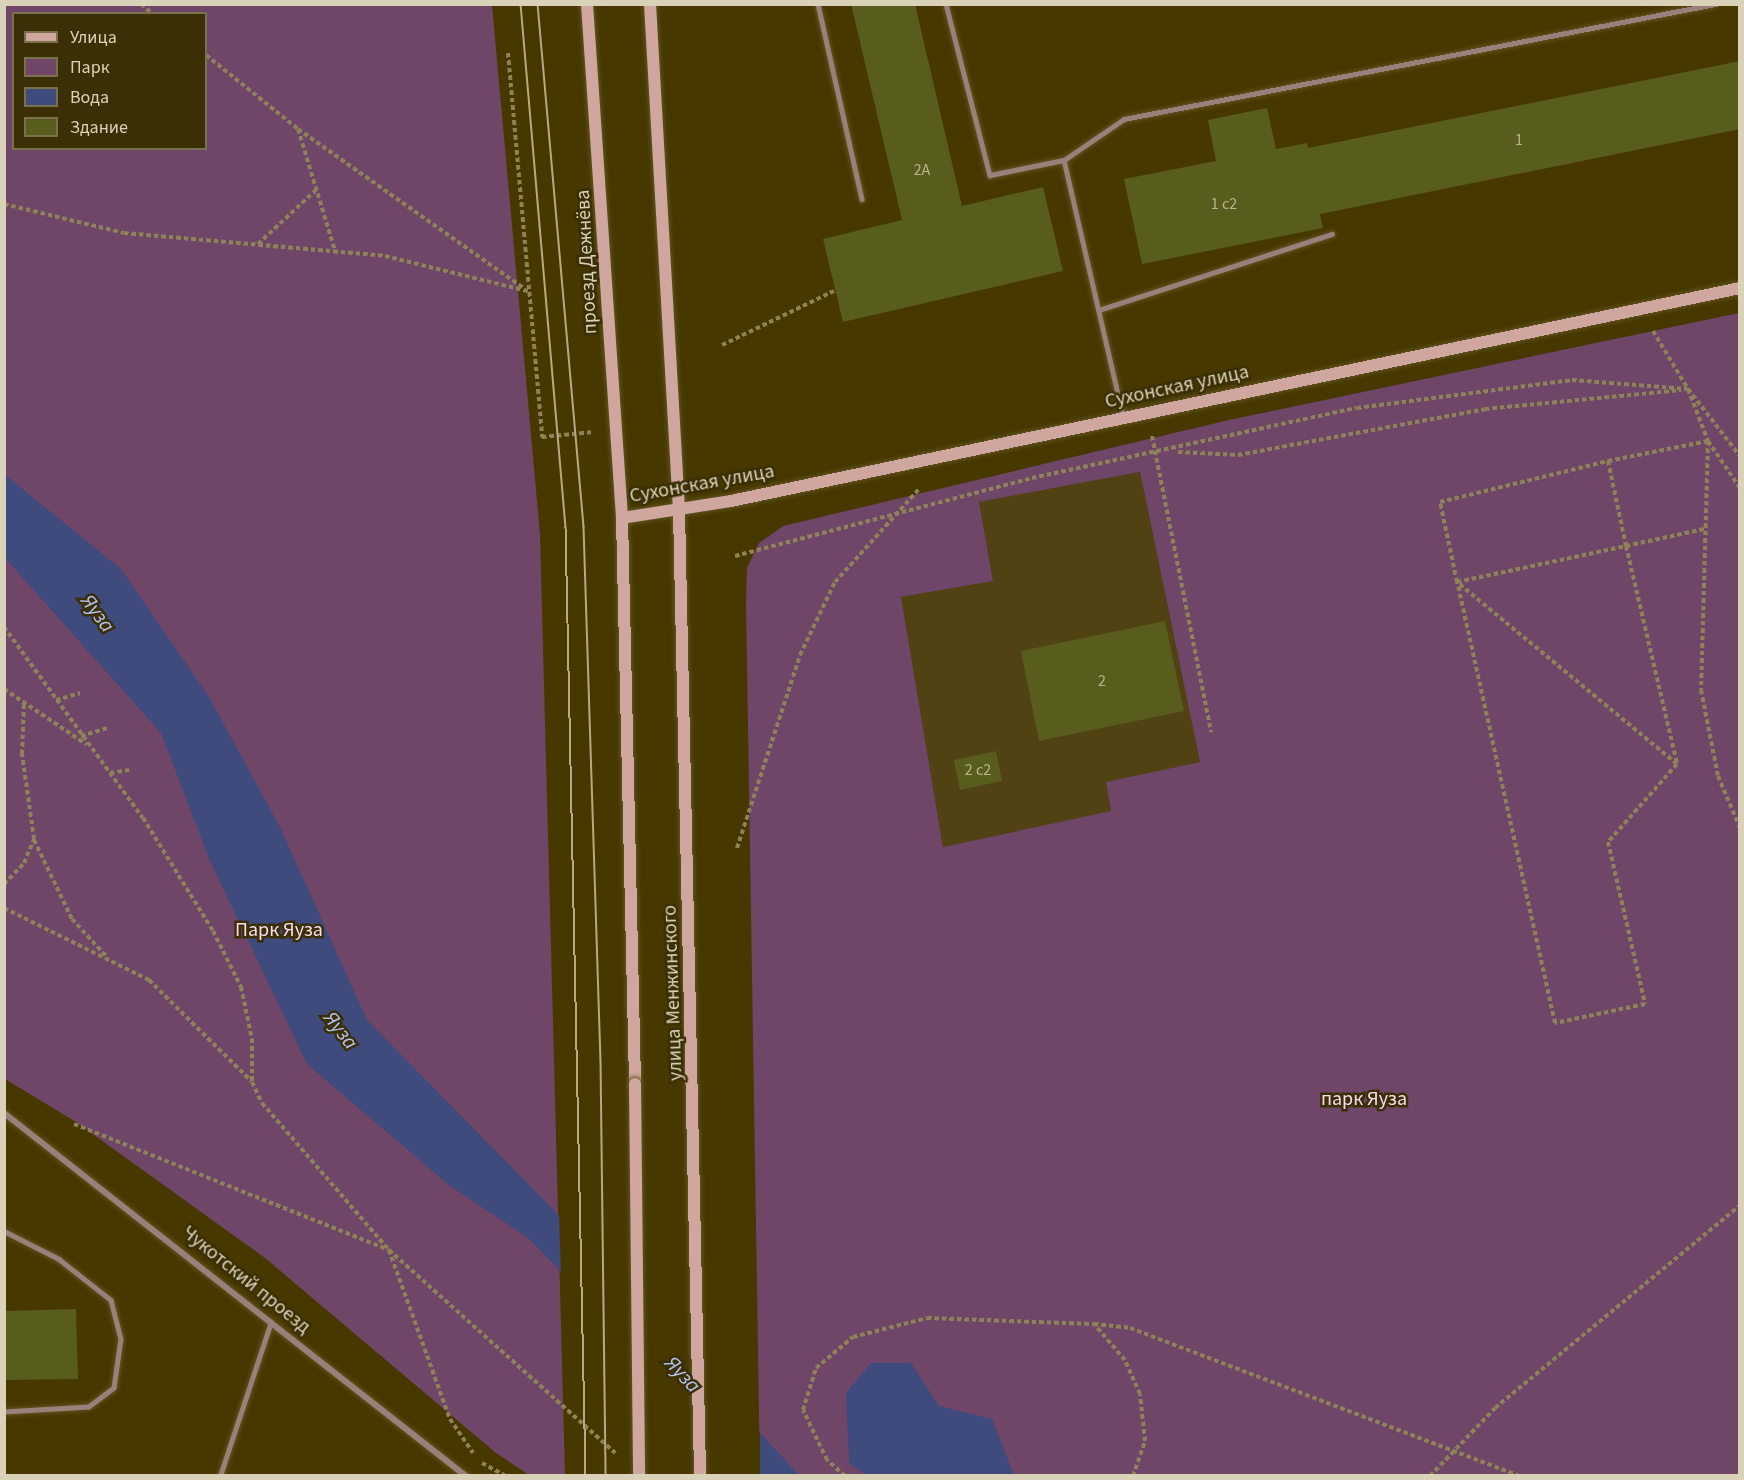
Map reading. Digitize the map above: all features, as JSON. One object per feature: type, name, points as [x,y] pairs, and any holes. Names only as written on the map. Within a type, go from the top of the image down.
[{"type":"main road","name":"проезд Дежнёва","points":[[587,4],[622,518]]},
{"type":"main road","points":[[650,4],[679,510]]},
{"type":"main road","name":"Сухонская улица","points":[[622,518],[679,510],[1124,419],[1740,288]]},
{"type":"main road","name":"улица Менжинского","points":[[679,510],[696,1126],[700,1476]]},
{"type":"main road","name":"улица Менжинского","points":[[622,518],[634,1084],[639,1476]]},
{"type":"street","name":"Чукотский проезд","points":[[4,1113],[466,1476]]},
{"type":"lane","points":[[818,4],[862,199]]},
{"type":"lane","points":[[946,4],[990,175],[1064,160],[1124,118],[1715,4]]},
{"type":"lane","points":[[1064,160],[1124,419]]},
{"type":"lane","points":[[1099,310],[1332,234]]},
{"type":"lane","points":[[4,1231],[59,1259],[111,1300],[121,1339],[114,1388],[89,1407],[4,1412]]},
{"type":"lane","points":[[220,1476],[270,1322]]},
{"type":"path","points":[[508,53],[542,437],[595,432]]},
{"type":"path","points":[[207,56],[298,129],[528,291]]},
{"type":"path","points":[[298,129],[335,252]]},
{"type":"path","points":[[258,244],[316,190]]},
{"type":"path","points":[[4,204],[124,233],[385,256],[528,291]]},
{"type":"path","points":[[722,345],[836,290]]},
{"type":"path","points":[[1649,324],[1688,389],[1740,456]]},
{"type":"path","points":[[735,556],[896,513],[1357,408],[1572,380],[1688,389]]},
{"type":"path","points":[[1688,389],[1708,441],[1740,488]]},
{"type":"path","points":[[1173,451],[1238,455],[1485,409],[1688,389]]},
{"type":"path","points":[[1152,432],[1211,732]]},
{"type":"path","points":[[1677,764],[1608,842],[1645,1004],[1555,1023],[1440,502],[1608,461],[1708,441]]},
{"type":"path","points":[[1708,441],[1701,690],[1718,776],[1740,828]]},
{"type":"path","points":[[1608,461],[1677,764]]},
{"type":"path","points":[[737,848],[805,645],[835,582],[920,488]]},
{"type":"path","points":[[1457,582],[1704,529]]},
{"type":"path","points":[[1457,582],[1677,764]]},
{"type":"path","points":[[4,627],[89,747],[143,818],[241,987],[252,1039],[252,1082]]},
{"type":"path","points":[[4,689],[89,747]]},
{"type":"path","points":[[56,700],[80,693]]},
{"type":"path","points":[[24,703],[22,754],[34,839],[72,919],[109,960]]},
{"type":"path","points":[[81,736],[108,728]]},
{"type":"path","points":[[109,773],[130,770]]},
{"type":"path","points":[[4,884],[24,863],[34,839]]},
{"type":"path","points":[[4,908],[149,980],[252,1082],[290,1141],[389,1250],[624,1461]]},
{"type":"path","points":[[74,1124],[389,1250],[450,1419],[477,1460],[505,1476]]},
{"type":"path","points":[[1430,1476],[1503,1401],[1740,1205]]},
{"type":"path","points":[[845,1476],[827,1460],[802,1410],[816,1368],[854,1337],[927,1318],[1094,1324],[1130,1328],[1520,1476]]},
{"type":"path","points":[[1094,1324],[1125,1360],[1140,1394],[1145,1441],[1133,1476]]},
{"type":"shaded area","points":[[1140,472],[1200,762],[1106,782],[1112,811],[943,847],[900,597],[993,581],[979,502]]},
{"type":"green space","name":"парк Яуза","points":[[5,5],[492,5],[540,534],[565,1475],[529,1475],[496,1453],[265,1258],[76,1122],[5,1079]]},
{"type":"green space","name":"парк Яуза","points":[[1739,313],[1739,1475],[760,1475],[747,568],[759,543],[783,526],[1229,420]],"holes":[[[1140,472],[1200,762],[1106,782],[1111,811],[943,847],[901,597],[993,581],[979,502]]]},
{"type":"water","name":"Яуза","points":[[4,474],[121,569],[209,697],[281,829],[367,1020],[546,1202],[799,1475],[761,1475],[527,1237],[450,1186],[307,1064],[210,861],[161,733],[5,558]]},
{"type":"water","points":[[871,1363],[911,1363],[939,1406],[992,1419],[1014,1475],[866,1475],[849,1463],[846,1393]]},
{"type":"pier","points":[[559,1212],[760,1432],[760,1475],[561,1275]]},
{"type":"building","points":[[851,4],[915,4],[962,206],[1043,187],[1063,271],[843,322],[823,239],[902,220]]},
{"type":"building","points":[[1740,61],[1740,129],[1320,214],[1323,228],[1142,264],[1124,179],[1216,161],[1208,120],[1267,108],[1276,149],[1307,143],[1308,148]]},
{"type":"building","points":[[1165,621],[1184,711],[1039,741],[1021,651]]},
{"type":"building","points":[[996,751],[1002,781],[960,790],[954,760]]},
{"type":"building","points":[[76,1309],[78,1379],[4,1380],[4,1311]]},
{"type":"tram line","points":[[521,4],[566,528],[586,1476]]},
{"type":"tram line","points":[[538,4],[584,527],[601,1061],[606,1476]]},
{"type":"park label","name":"Парк Яуза","points":[[279,930]]}]
